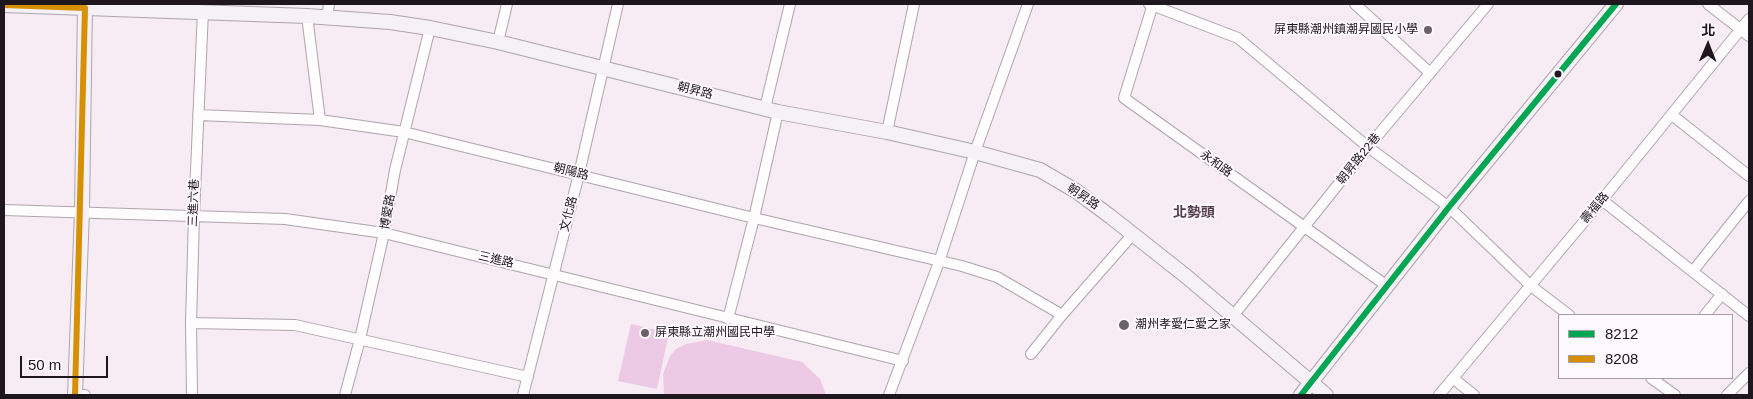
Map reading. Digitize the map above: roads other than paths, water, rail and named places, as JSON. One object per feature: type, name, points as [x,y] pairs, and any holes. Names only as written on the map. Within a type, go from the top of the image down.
[{"type":"main road","points":[[1301,395],[1449,207],[1616,4]]},
{"type":"main road","name":"朝昇路","points":[[4,6],[85,6],[307,16],[328,11],[430,28],[498,42],[772,110],[887,132],[974,152],[1040,170],[1076,191],[1132,234],[1326,395]]},
{"type":"main road","points":[[78,395],[85,6]]},
{"type":"street","points":[[498,42],[507,4]]},
{"type":"street","name":"文化路","points":[[523,395],[554,274],[618,4]]},
{"type":"street","points":[[728,319],[754,218],[790,4]]},
{"type":"street","points":[[887,132],[914,4]]},
{"type":"street","points":[[890,395],[939,262],[974,152],[1028,4]]},
{"type":"street","points":[[1151,4],[1238,38],[1368,147],[1449,207],[1531,286],[1568,314]]},
{"type":"street","name":"永和路","points":[[1151,4],[1124,98],[1387,286]]},
{"type":"street","points":[[1355,4],[1430,73]]},
{"type":"street","name":"朝昇路22巷","points":[[1232,316],[1368,147],[1488,4]]},
{"type":"street","points":[[1708,4],[1745,32]]},
{"type":"street","name":"三進六巷","points":[[192,395],[191,323],[194,216],[203,11]]},
{"type":"street","points":[[307,16],[320,120]]},
{"type":"street","name":"壽福路","points":[[1439,395],[1672,114],[1745,32],[1749,19]]},
{"type":"street","name":"博愛路","points":[[345,395],[384,233],[395,170],[430,28]]},
{"type":"street","points":[[1672,114],[1747,170]]},
{"type":"street","name":"朝陽路","points":[[198,115],[320,120],[404,132],[997,277],[1062,314]]},
{"type":"street","points":[[1602,200],[1749,316]]},
{"type":"street","points":[[1693,271],[1749,201]]},
{"type":"street","name":"三進路","points":[[4,210],[82,211],[295,220],[384,233],[903,361]]},
{"type":"street","points":[[1031,354],[1062,314],[1132,234]]},
{"type":"street","points":[[1706,314],[1722,294]]},
{"type":"street","points":[[191,323],[295,325],[528,377]]},
{"type":"street","points":[[1727,395],[1749,373]]},
{"type":"street","points":[[1454,379],[1474,395]]},
{"type":"street","points":[[1652,379],[1675,395]]},
{"type":"place","name":"屏東縣潮州鎮潮昇國民小學","points":[[1428,30]]},
{"type":"place","name":"潮州孝愛仁愛之家","points":[[1124,325]]},
{"type":"place","name":"屏東縣立潮州國民中學","points":[[645,333]]},
{"type":"district","name":"北勢頭","points":[[1194,213]]}]
